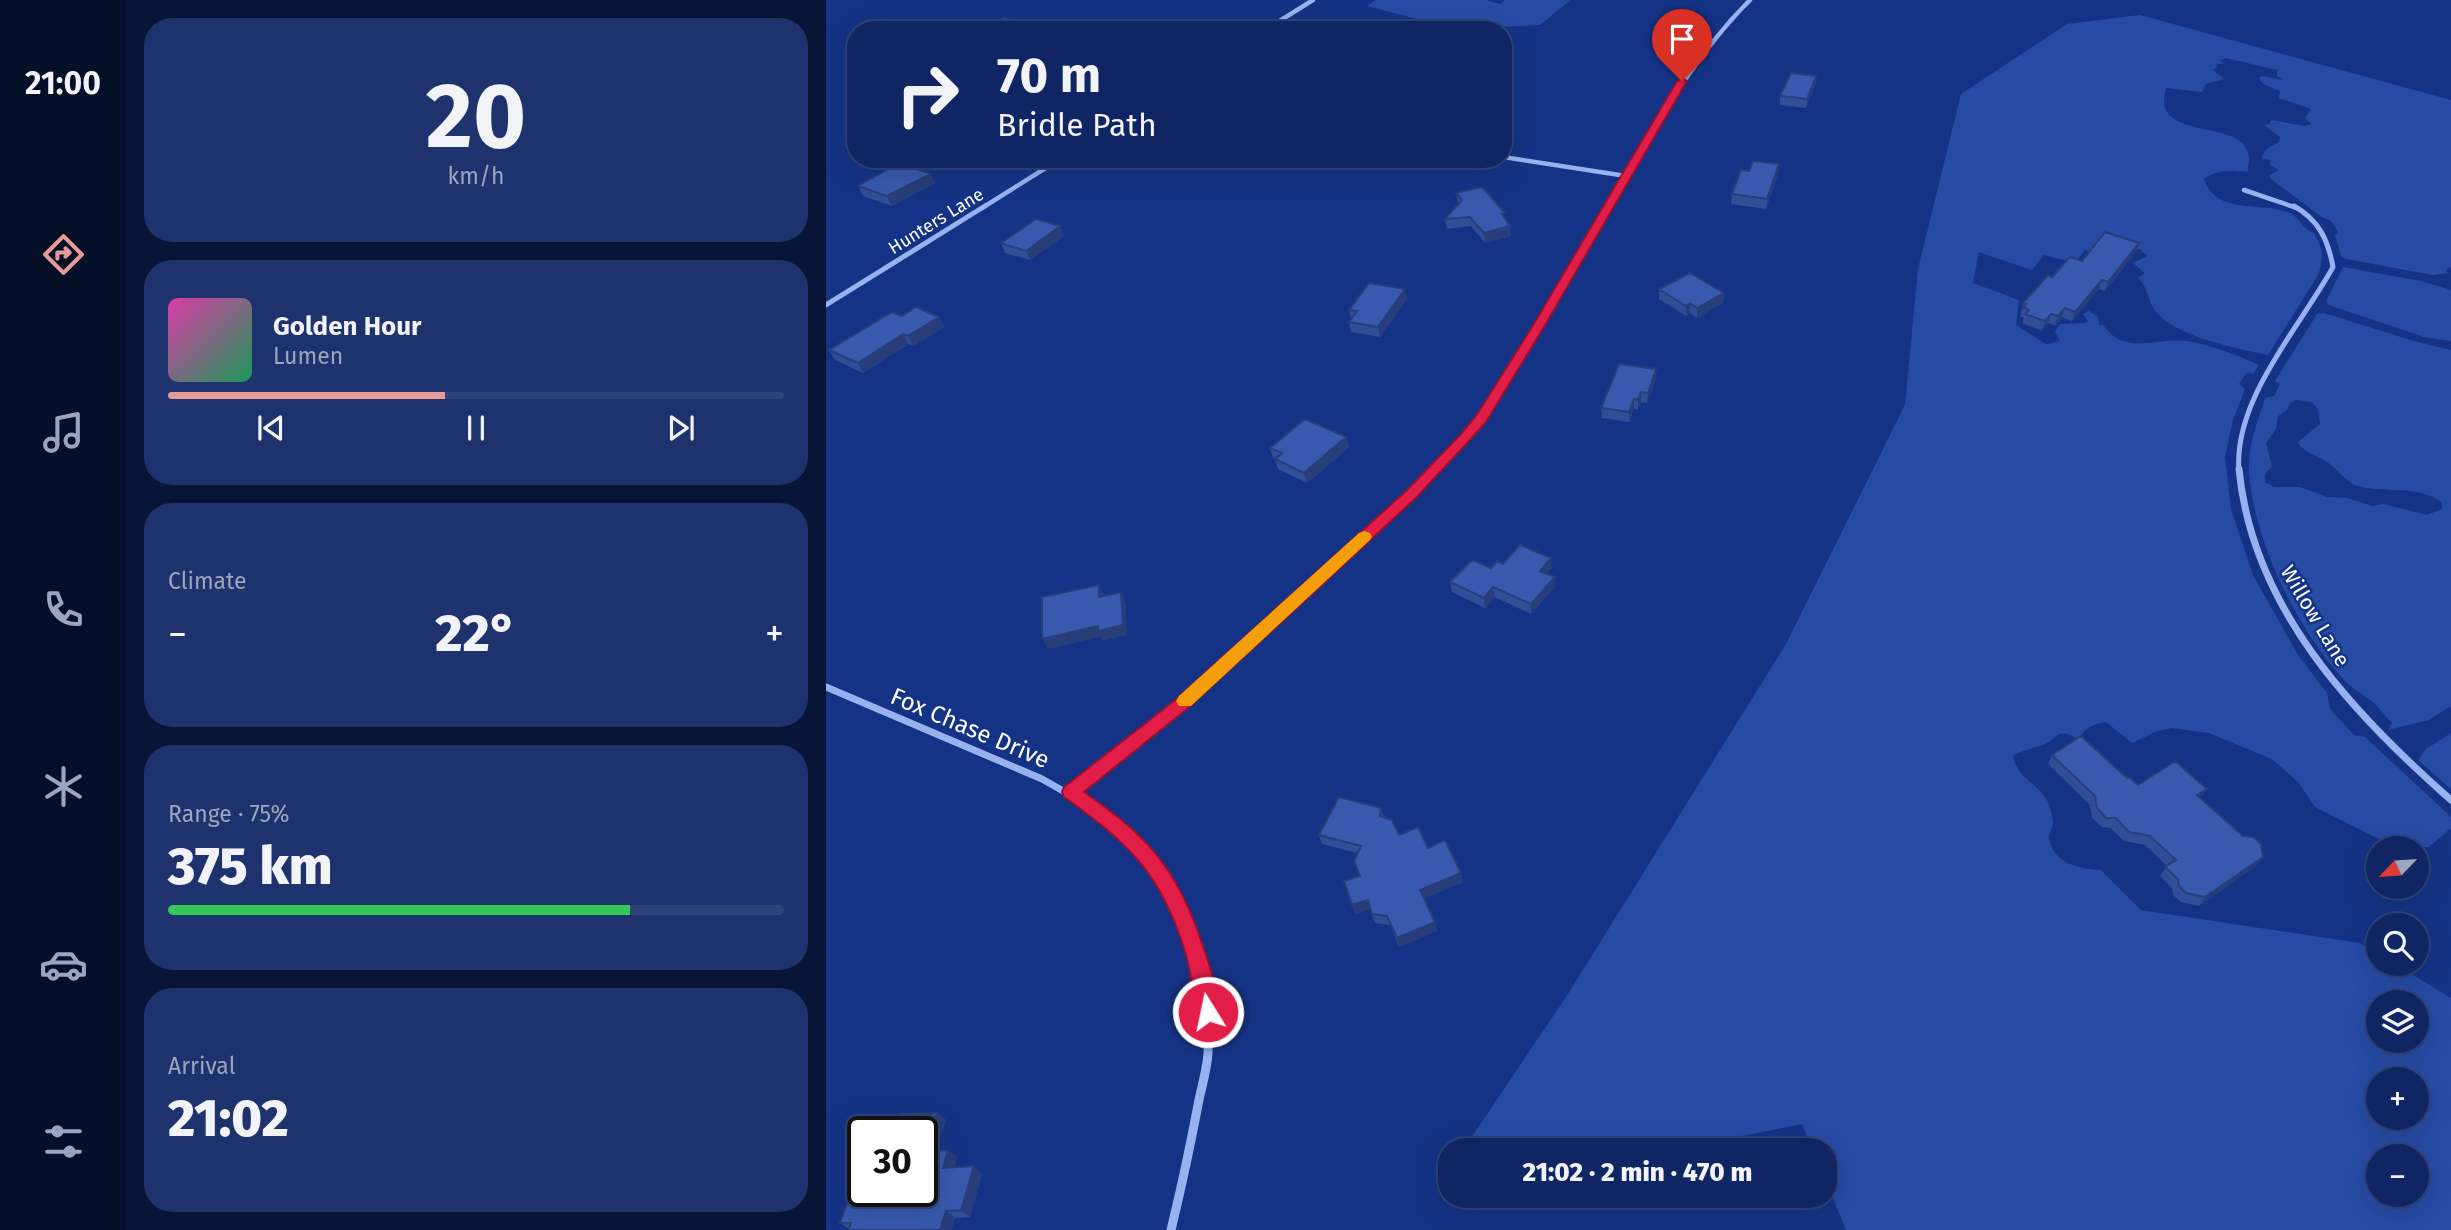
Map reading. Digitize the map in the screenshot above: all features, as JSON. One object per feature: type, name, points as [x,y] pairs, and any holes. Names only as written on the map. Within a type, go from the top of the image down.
[{"type":"street","points":[[1279,21],[1313,0]]},
{"type":"street","points":[[1071,792],[1196,691],[1411,494],[1465,438],[1481,419],[1538,327],[1682,81],[1718,32],[1750,0]]},
{"type":"street","points":[[1512,158],[1626,176]]},
{"type":"street","name":"Hunters Lane","points":[[826,305],[1046,168]]},
{"type":"street","name":"Willow Lane","points":[[2244,190],[2290,202],[2311,216],[2327,236],[2333,267],[2271,365],[2243,423],[2238,470],[2247,520],[2270,580],[2310,648],[2346,698],[2391,747],[2451,800]]},
{"type":"street","name":"Fox Chase Drive","points":[[826,687],[1071,792],[1139,845],[1160,872],[1182,914],[1201,971],[1208,1012],[1208,1056],[1190,1154],[1171,1230]]},
{"type":"shaded area","points":[[1376,0],[1486,0],[1500,4],[1505,0],[1570,0],[1540,25],[1512,26],[1512,21],[1424,21],[1367,6]]},
{"type":"shaded area","points":[[2140,15],[2451,100],[2451,267],[2446,270],[2448,273],[2433,275],[2346,259],[2341,256],[2335,235],[2338,232],[2331,221],[2271,179],[2269,175],[2279,170],[2270,165],[2270,160],[2262,159],[2264,152],[2279,142],[2280,137],[2264,125],[2270,124],[2271,120],[2304,126],[2311,124],[2305,118],[2311,109],[2279,98],[2280,91],[2263,84],[2259,78],[2262,76],[2283,80],[2277,76],[2277,70],[2226,58],[2220,60],[2224,64],[2216,64],[2217,67],[2213,70],[2224,79],[2206,84],[2202,92],[2166,88],[2165,107],[2173,118],[2184,124],[2235,138],[2244,145],[2249,156],[2248,172],[2225,171],[2204,179],[2210,191],[2229,203],[2290,213],[2314,233],[2319,244],[2322,259],[2318,275],[2268,355],[2226,346],[2195,336],[2168,323],[2152,306],[2145,287],[2138,278],[2145,273],[2133,263],[2147,256],[2140,249],[2093,252],[2085,250],[2075,263],[2044,255],[2032,270],[1979,252],[1973,283],[2019,300],[2016,325],[2046,344],[2060,341],[2055,331],[2060,324],[2085,323],[2088,321],[2083,314],[2089,311],[2098,317],[2099,325],[2121,340],[2131,343],[2186,341],[2233,354],[2259,365],[2253,374],[2246,373],[2239,384],[2245,389],[2233,420],[2225,457],[2231,509],[2253,575],[2298,655],[2327,693],[2330,709],[2354,735],[2365,737],[2451,817],[2451,828],[2429,847],[2429,836],[2373,836],[2315,807],[2299,783],[2272,759],[2209,733],[2172,728],[2157,731],[2132,743],[2106,722],[2090,727],[2078,739],[2071,735],[2058,735],[2048,742],[2013,755],[2014,762],[2048,802],[2053,823],[2049,839],[2056,854],[2069,864],[2101,870],[2141,910],[2360,943],[2366,947],[2366,976],[2415,976],[2451,998],[2451,1230],[1846,1230],[1837,1208],[1837,1138],[1808,1138],[1802,1124],[1732,1138],[1471,1138],[1568,994],[1786,644],[1905,405],[1918,269],[1961,94],[2067,24]]},
{"type":"shaded area","points":[[1004,17],[1018,21],[996,21]]},
{"type":"shaded area","points":[[2343,267],[2421,281],[2451,290],[2451,341],[2424,337],[2329,305],[2326,301]]},
{"type":"shaded area","points":[[2324,313],[2451,350],[2451,706],[2429,720],[2388,730],[2392,723],[2374,703],[2348,684],[2312,639],[2296,613],[2269,556],[2252,498],[2250,451],[2265,398],[2274,396],[2280,384],[2275,381],[2317,314]],"holes":[[[2291,402],[2312,402],[2318,409],[2320,424],[2298,442],[2303,449],[2329,463],[2353,484],[2422,493],[2442,502],[2442,509],[2427,515],[2383,504],[2372,506],[2347,498],[2327,497],[2300,487],[2274,487],[2265,482],[2265,474],[2272,466],[2266,443],[2276,429],[2278,416],[2287,410]]]},
{"type":"shaded area","points":[[2451,733],[2451,789],[2418,760],[2426,749]]},
{"type":"building","points":[[1791,73],[1816,76],[1807,99],[1780,96]]},
{"type":"building","points":[[1753,161],[1779,164],[1767,199],[1732,194],[1741,170],[1749,171]]},
{"type":"building","points":[[890,168],[914,168],[931,174],[887,196],[858,186]]},
{"type":"building","points":[[1482,187],[1505,213],[1502,214],[1510,226],[1484,233],[1470,217],[1445,219],[1462,200],[1456,193]]},
{"type":"building","points":[[1036,219],[1060,226],[1026,251],[1001,243]]},
{"type":"building","points":[[2105,232],[2139,243],[2108,282],[2102,280],[2075,312],[2065,308],[2058,316],[2051,314],[2045,321],[2025,314],[2029,310],[2023,307],[2026,304],[2023,303],[2048,275],[2052,277],[2070,257],[2082,261]]},
{"type":"building","points":[[1690,273],[1724,293],[1697,308],[1690,303],[1686,306],[1659,289]]},
{"type":"building","points":[[1369,283],[1405,289],[1378,327],[1349,322],[1357,311],[1349,310]]},
{"type":"building","points":[[916,307],[939,317],[908,336],[903,334],[858,363],[829,350],[892,312],[902,316]]},
{"type":"building","points":[[1619,364],[1656,369],[1648,393],[1641,392],[1638,400],[1634,399],[1629,412],[1601,408]]},
{"type":"building","points":[[1305,419],[1346,437],[1304,473],[1275,459],[1282,453],[1270,448]]},
{"type":"building","points":[[1520,545],[1551,558],[1540,571],[1555,577],[1531,604],[1493,587],[1484,598],[1450,582],[1472,560],[1491,568],[1497,561],[1503,564]]},
{"type":"building","points":[[1099,585],[1099,597],[1121,592],[1123,625],[1098,631],[1098,626],[1042,639],[1042,597]]},
{"type":"building","points":[[2081,736],[2138,785],[2175,761],[2207,789],[2197,795],[2243,836],[2253,837],[2261,844],[2263,857],[2205,897],[2186,893],[2179,886],[2178,879],[2165,867],[2176,860],[2150,836],[2129,832],[2116,818],[2106,818],[2097,808],[2095,796],[2052,755]]},
{"type":"building","points":[[1339,797],[1381,808],[1380,816],[1392,820],[1399,835],[1418,827],[1428,848],[1445,840],[1461,873],[1420,890],[1435,922],[1397,938],[1387,916],[1372,914],[1368,900],[1352,905],[1344,881],[1360,876],[1354,861],[1361,846],[1319,835]]},
{"type":"building","points":[[937,1113],[936,1116],[900,1116]]},
{"type":"building","points":[[938,1150],[948,1150],[943,1168],[974,1166],[961,1210],[946,1211],[940,1230],[848,1230],[851,1223],[840,1223],[847,1203],[847,1207],[938,1207]]},
{"type":"slow traffic","points":[[1185,701],[1364,537]]},
{"type":"route","points":[[1208,1012],[1201,971],[1190,935],[1177,901],[1160,872],[1139,845],[1089,803],[1071,792],[1181,705],[1411,494],[1465,438],[1481,419],[1538,327],[1682,81]]}]
